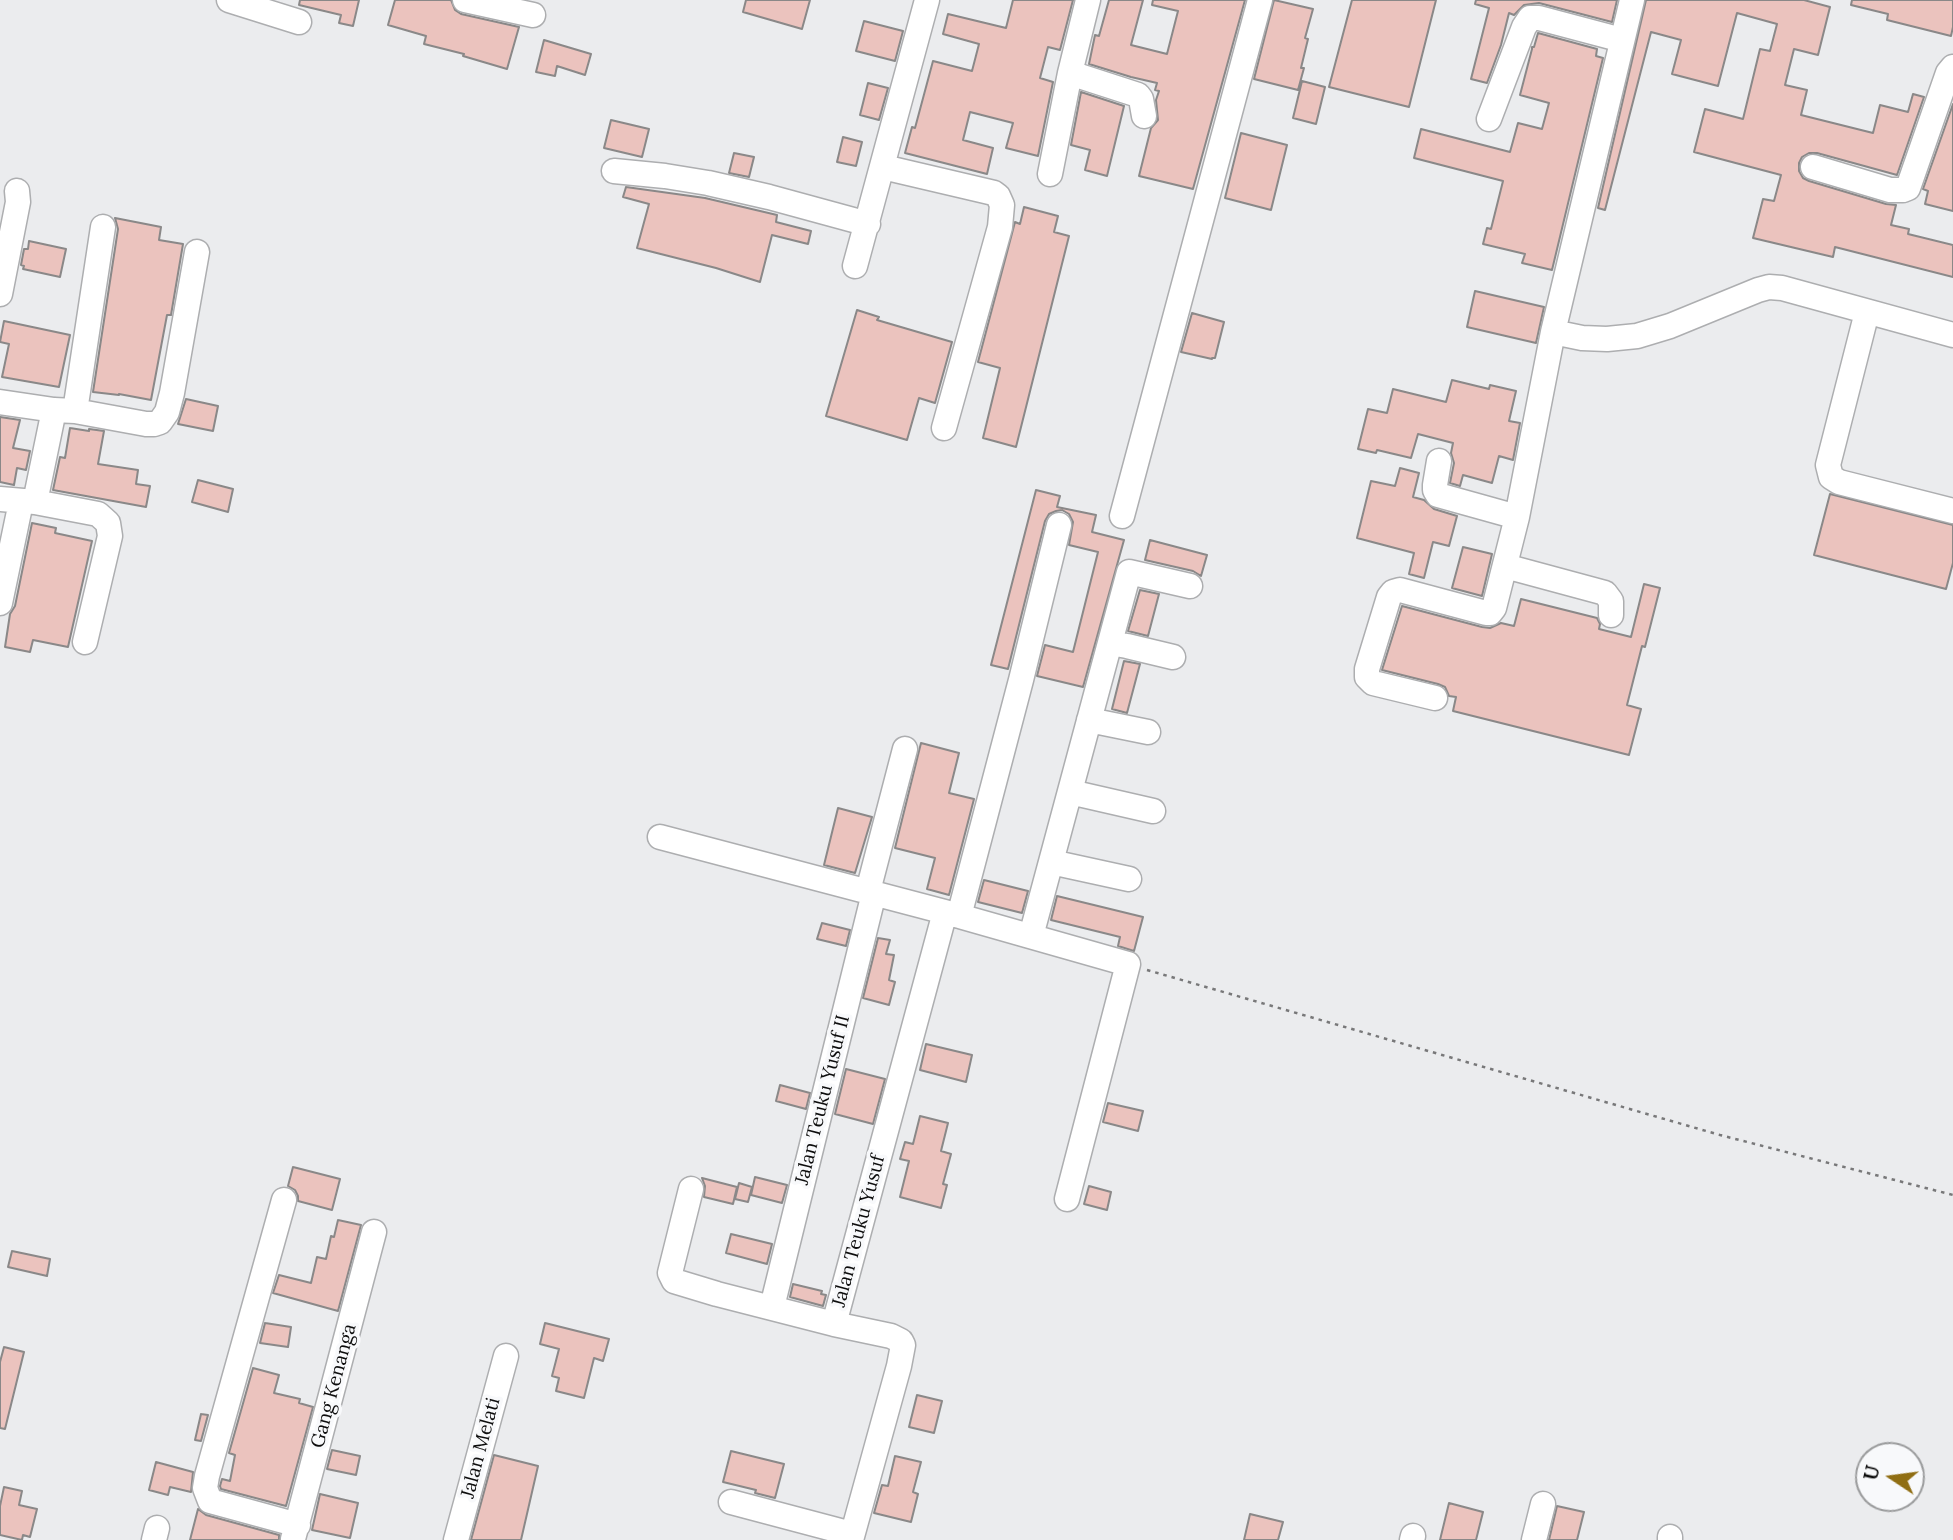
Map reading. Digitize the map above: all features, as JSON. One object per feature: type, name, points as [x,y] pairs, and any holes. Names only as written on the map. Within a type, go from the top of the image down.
[{"type":"street","points":[[229,0],[299,22]]},
{"type":"street","points":[[469,0],[533,15]]},
{"type":"street","points":[[855,266],[927,0]]},
{"type":"street","points":[[1050,174],[1088,0]]},
{"type":"street","points":[[1122,516],[1260,0]]},
{"type":"street","points":[[1435,698],[1373,683],[1367,677],[1367,669],[1389,597],[1393,592],[1400,590],[1488,613],[1494,608],[1517,517],[1553,332],[1632,0]]},
{"type":"street","points":[[1489,119],[1524,27],[1530,18],[1622,40]]},
{"type":"street","points":[[1813,167],[1890,190],[1908,188],[1948,73],[1953,67]]},
{"type":"street","points":[[1070,74],[1138,95],[1144,116]]},
{"type":"street","points":[[883,167],[994,193],[1002,205],[1000,226],[944,428]]},
{"type":"street","points":[[614,171],[708,183],[868,224]]},
{"type":"street","points":[[0,294],[18,202],[17,191]]},
{"type":"street","points":[[0,603],[19,501],[64,411],[103,227]]},
{"type":"street","points":[[0,402],[146,424],[160,422],[167,412],[172,393],[197,252]]},
{"type":"street","points":[[1553,332],[1582,338],[1637,336],[1670,326],[1758,290],[1782,288],[1953,335]]},
{"type":"street","points":[[1867,312],[1828,465],[1829,472],[1834,480],[1839,482],[1953,510]]},
{"type":"street","points":[[1439,461],[1434,485],[1438,495],[1517,517]]},
{"type":"street","points":[[19,501],[98,514],[108,523],[110,536],[85,642]]},
{"type":"street","name":"Jalan Teuku Yusuf","points":[[851,1537],[899,1366],[902,1345],[901,1341],[891,1336],[834,1324],[1021,680],[1059,525]]},
{"type":"street","points":[[1505,566],[1605,593],[1611,601],[1611,615]]},
{"type":"street","points":[[1031,936],[1129,572],[1190,586]]},
{"type":"street","points":[[1110,643],[1173,657]]},
{"type":"street","points":[[1089,720],[1148,732]]},
{"type":"street","name":"Jalan Teuku Yusuf II","points":[[772,1307],[905,749]]},
{"type":"street","points":[[1070,792],[1153,811]]},
{"type":"street","points":[[660,838],[871,892],[1128,964],[1067,1199]]},
{"type":"street","points":[[1051,862],[1129,879]]},
{"type":"street","points":[[691,1189],[670,1273],[672,1279],[716,1294],[834,1324]]},
{"type":"street","points":[[284,1200],[205,1488],[210,1501],[295,1532]]},
{"type":"street","name":"Gang Kenanga","points":[[295,1532],[374,1233]]},
{"type":"street","name":"Jalan Melati","points":[[456,1540],[506,1356]]},
{"type":"street","points":[[731,1502],[851,1537]]},
{"type":"street","points":[[1534,1540],[1543,1504]]},
{"type":"path","points":[[1128,964],[1720,1135],[1953,1195]]},
{"type":"building","points":[[300,0],[359,0],[353,26],[339,23],[341,15],[299,5]]},
{"type":"building","points":[[395,0],[451,0],[455,10],[461,14],[519,27],[507,69],[424,44],[426,36],[388,25]]},
{"type":"building","points":[[746,0],[810,0],[802,29],[743,12]]},
{"type":"building","points":[[1013,0],[1073,0],[1060,50],[1048,47],[1040,78],[1053,82],[1038,156],[1006,148],[1013,123],[970,112],[963,140],[993,148],[987,174],[905,153],[912,127],[915,128],[933,61],[972,71],[979,44],[943,34],[948,14],[1006,28]]},
{"type":"building","points":[[1109,0],[1143,0],[1131,45],[1167,54],[1178,11],[1152,5],[1153,0],[1245,0],[1193,189],[1139,176],[1151,128],[1158,120],[1156,100],[1159,91],[1155,90],[1157,83],[1089,64],[1095,35],[1099,36]]},
{"type":"building","points":[[1274,0],[1313,9],[1305,38],[1308,39],[1298,90],[1254,79]]},
{"type":"building","points":[[1352,0],[1436,0],[1409,107],[1329,87]]},
{"type":"building","points":[[1476,0],[1617,0],[1612,22],[1539,3],[1524,5],[1514,15],[1509,13],[1487,83],[1471,79],[1489,8],[1475,4]]},
{"type":"building","points":[[1646,0],[1804,0],[1830,7],[1818,55],[1794,49],[1785,85],[1807,90],[1801,115],[1873,133],[1880,105],[1908,112],[1913,94],[1924,97],[1897,175],[1817,153],[1802,157],[1799,171],[1803,178],[1809,181],[1896,205],[1891,225],[1909,229],[1908,234],[1953,245],[1953,277],[1835,247],[1833,257],[1753,238],[1763,199],[1774,201],[1781,175],[1694,152],[1705,109],[1743,119],[1760,49],[1770,51],[1777,24],[1737,13],[1718,86],[1672,74],[1681,40],[1651,32],[1605,210],[1598,208]]},
{"type":"building","points":[[1852,0],[1953,0],[1951,36],[1887,20],[1888,14],[1851,5]]},
{"type":"building","points":[[864,21],[903,31],[895,61],[856,51]]},
{"type":"building","points":[[1538,33],[1597,49],[1596,56],[1603,58],[1552,270],[1522,263],[1525,254],[1483,244],[1487,228],[1491,229],[1503,181],[1414,158],[1421,129],[1510,152],[1518,123],[1542,129],[1549,103],[1520,95]]},
{"type":"building","points":[[544,40],[591,54],[585,75],[557,66],[555,76],[536,72]]},
{"type":"building","points":[[1302,81],[1325,87],[1316,124],[1293,118]]},
{"type":"building","points":[[868,83],[888,88],[879,120],[860,115]]},
{"type":"building","points":[[1081,92],[1124,106],[1107,176],[1085,170],[1090,150],[1071,145]]},
{"type":"building","points":[[1953,104],[1953,211],[1925,204],[1928,191],[1923,189]]},
{"type":"building","points":[[611,120],[649,129],[642,157],[604,148]]},
{"type":"building","points":[[1241,133],[1287,145],[1271,210],[1225,198]]},
{"type":"building","points":[[843,137],[862,142],[856,166],[837,162]]},
{"type":"building","points":[[734,153],[754,157],[749,177],[729,173]]},
{"type":"building","points":[[626,187],[705,198],[777,215],[776,222],[811,231],[808,244],[772,235],[760,282],[637,248],[649,204],[623,197]]},
{"type":"building","points":[[1024,207],[1058,216],[1054,232],[1069,236],[1016,447],[983,438],[1000,368],[978,362],[1015,222],[1020,224]]},
{"type":"building","points":[[115,218],[161,227],[159,240],[183,244],[171,315],[167,315],[151,400],[93,392],[118,229]]},
{"type":"building","points":[[29,241],[66,249],[60,277],[23,269],[24,266],[21,265],[24,249],[28,249]]},
{"type":"building","points":[[1475,291],[1544,307],[1536,343],[1467,327]]},
{"type":"building","points":[[857,310],[879,317],[877,320],[952,342],[935,403],[919,398],[907,440],[826,416]]},
{"type":"building","points":[[1192,313],[1224,322],[1215,358],[1181,352]]},
{"type":"building","points":[[4,321],[70,335],[59,387],[2,377],[9,344],[0,342]]},
{"type":"building","points":[[1452,380],[1489,389],[1490,385],[1516,391],[1509,421],[1520,423],[1513,460],[1499,456],[1492,483],[1463,475],[1460,486],[1450,483],[1454,463],[1451,453],[1453,443],[1418,434],[1411,458],[1377,450],[1376,453],[1358,449],[1368,409],[1387,413],[1393,389],[1446,402]]},
{"type":"building","points":[[186,399],[218,406],[213,431],[178,424]]},
{"type":"building","points":[[0,417],[20,420],[13,448],[30,451],[26,470],[17,468],[14,485],[0,482]]},
{"type":"building","points":[[70,428],[104,431],[98,464],[138,470],[136,484],[150,486],[146,507],[53,490],[60,457],[65,458]]},
{"type":"building","points":[[1400,468],[1419,473],[1413,497],[1424,500],[1434,509],[1457,516],[1449,546],[1433,542],[1424,578],[1409,574],[1414,553],[1357,538],[1371,481],[1395,486]]},
{"type":"building","points":[[198,480],[233,489],[228,512],[192,502]]},
{"type":"building","points":[[1036,490],[1060,496],[1057,507],[1096,515],[1092,532],[1124,540],[1083,687],[1037,676],[1045,645],[1073,652],[1098,552],[1069,545],[1073,522],[1069,514],[1062,510],[1049,514],[1045,521],[1008,669],[991,665]]},
{"type":"building","points":[[1830,494],[1953,525],[1953,563],[1946,589],[1814,555]]},
{"type":"building","points":[[32,523],[56,528],[55,533],[92,541],[68,647],[33,640],[30,652],[5,647],[10,614],[15,606]]},
{"type":"building","points":[[1150,540],[1207,555],[1201,576],[1193,571],[1145,560]]},
{"type":"building","points":[[1463,547],[1492,554],[1482,596],[1452,588]]},
{"type":"building","points":[[1644,584],[1660,588],[1627,705],[1641,709],[1629,755],[1453,711],[1456,697],[1449,696],[1445,687],[1382,670],[1402,606],[1490,628],[1501,623],[1514,626],[1521,599],[1597,618],[1599,629],[1631,637]]},
{"type":"building","points":[[1140,590],[1159,594],[1148,636],[1128,631]]},
{"type":"building","points":[[1124,661],[1140,664],[1127,713],[1112,709]]},
{"type":"building","points":[[921,743],[959,753],[949,793],[974,799],[949,895],[927,889],[935,858],[895,848]]},
{"type":"building","points":[[838,808],[872,817],[855,873],[824,865]]},
{"type":"building","points":[[984,880],[1028,891],[1022,913],[978,902]]},
{"type":"building","points":[[1057,896],[1143,917],[1134,951],[1118,946],[1120,937],[1051,920]]},
{"type":"building","points":[[822,923],[850,930],[846,946],[817,939]]},
{"type":"building","points":[[878,938],[890,940],[886,954],[894,955],[889,980],[895,982],[889,1005],[863,998]]},
{"type":"building","points":[[926,1044],[972,1055],[966,1082],[920,1070]]},
{"type":"building","points":[[846,1069],[885,1079],[873,1124],[835,1114]]},
{"type":"building","points":[[780,1085],[810,1093],[806,1109],[776,1101]]},
{"type":"building","points":[[1108,1103],[1143,1111],[1138,1131],[1103,1122]]},
{"type":"building","points":[[920,1116],[948,1123],[941,1151],[951,1154],[943,1184],[947,1185],[941,1208],[900,1197],[909,1161],[900,1159],[905,1142],[913,1144]]},
{"type":"building","points":[[293,1167],[340,1179],[332,1210],[298,1201],[295,1190],[288,1186]]},
{"type":"building","points":[[755,1177],[787,1185],[782,1203],[751,1195]]},
{"type":"building","points":[[702,1178],[737,1187],[733,1204],[704,1197],[705,1186]]},
{"type":"building","points":[[739,1183],[752,1187],[748,1202],[735,1199]]},
{"type":"building","points":[[1089,1186],[1111,1192],[1107,1210],[1084,1204]]},
{"type":"building","points":[[338,1220],[361,1225],[338,1311],[273,1293],[279,1275],[311,1283],[317,1257],[326,1259]]},
{"type":"building","points":[[731,1234],[772,1244],[767,1264],[726,1253]]},
{"type":"building","points":[[12,1251],[50,1259],[47,1276],[8,1267]]},
{"type":"building","points":[[793,1284],[822,1291],[821,1294],[826,1295],[823,1306],[790,1297]]},
{"type":"building","points":[[265,1323],[291,1327],[288,1347],[260,1343]]},
{"type":"building","points":[[545,1323],[609,1339],[603,1361],[594,1358],[584,1398],[556,1391],[559,1378],[552,1376],[559,1349],[540,1344]]},
{"type":"building","points":[[4,1347],[24,1352],[5,1429],[0,1428],[0,1362]]},
{"type":"building","points":[[253,1368],[279,1375],[274,1393],[300,1399],[299,1403],[313,1407],[286,1506],[221,1489],[220,1486],[222,1479],[230,1481],[235,1455],[229,1453]]},
{"type":"building","points":[[917,1395],[942,1401],[934,1433],[909,1427]]},
{"type":"building","points":[[201,1414],[208,1415],[201,1441],[195,1440]]},
{"type":"building","points":[[332,1450],[360,1456],[356,1475],[327,1469]]},
{"type":"building","points":[[731,1451],[784,1464],[775,1498],[723,1482]]},
{"type":"building","points":[[494,1455],[538,1466],[521,1540],[471,1540]]},
{"type":"building","points":[[895,1456],[921,1462],[913,1492],[918,1494],[911,1522],[874,1513],[882,1485],[888,1486]]},
{"type":"building","points":[[156,1462],[193,1472],[191,1492],[170,1487],[168,1495],[149,1490]]},
{"type":"building","points":[[4,1487],[22,1491],[19,1505],[37,1509],[30,1537],[23,1535],[22,1540],[0,1535],[0,1506]]},
{"type":"building","points":[[320,1494],[358,1503],[350,1538],[312,1530]]},
{"type":"building","points":[[1449,1503],[1483,1512],[1476,1540],[1440,1540]]},
{"type":"building","points":[[1557,1506],[1584,1512],[1577,1540],[1549,1540]]},
{"type":"building","points":[[198,1509],[206,1515],[279,1535],[279,1540],[190,1540]]},
{"type":"building","points":[[1250,1514],[1283,1522],[1278,1540],[1244,1540]]}]
